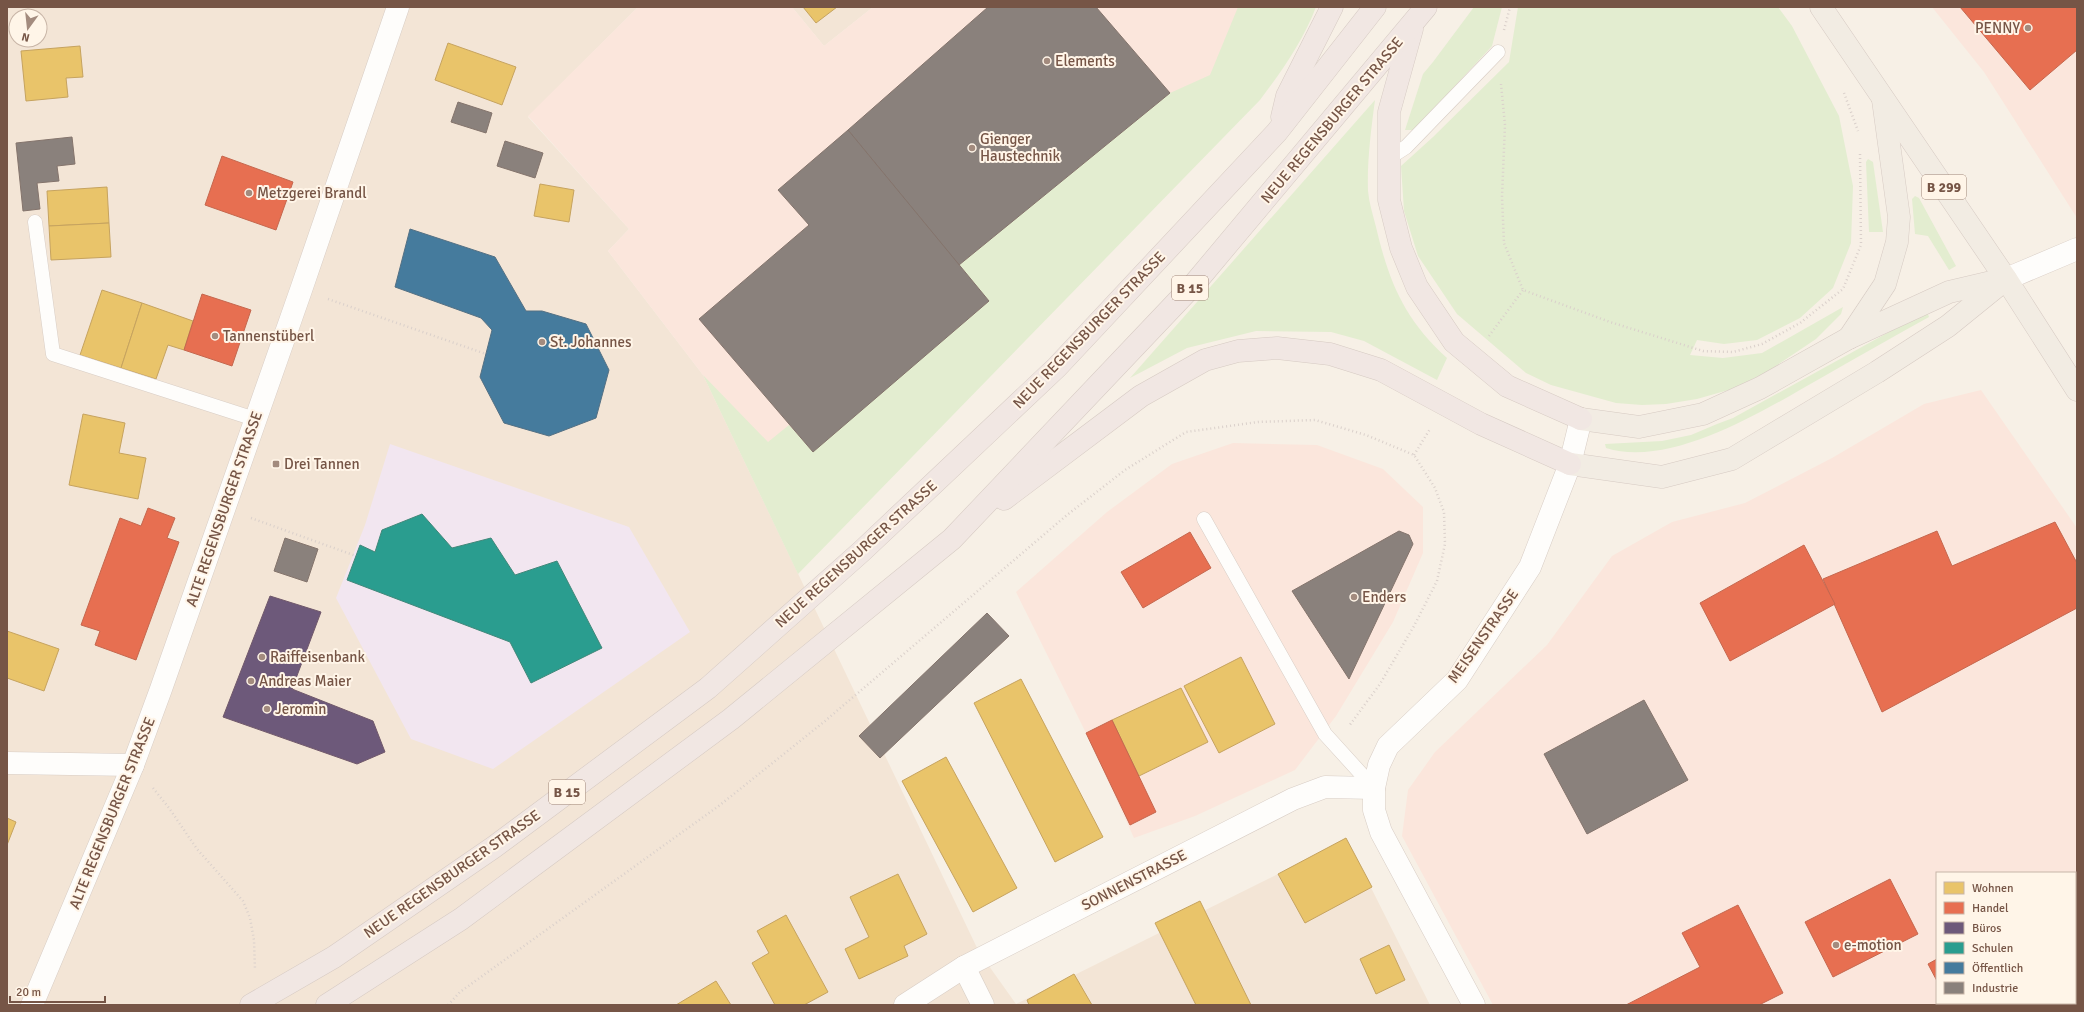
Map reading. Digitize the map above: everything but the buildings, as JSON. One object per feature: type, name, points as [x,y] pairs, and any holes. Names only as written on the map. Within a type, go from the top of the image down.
[{"type":"highway","points":[[1277,132],[1287,96],[1332,7]]},
{"type":"highway","name":"NEUE REGENSBURGER STRASSE","points":[[251,1005],[334,957],[487,851],[708,688],[862,551],[1057,367],[1277,132],[1375,7]]},
{"type":"highway","points":[[1420,15],[1389,112],[1389,200],[1401,248],[1417,287],[1454,342],[1507,386],[1581,419]]},
{"type":"highway","name":"NEUE REGENSBURGER STRASSE","points":[[327,1005],[461,919],[725,724],[952,539],[1195,283],[1420,15]]},
{"type":"highway","points":[[952,539],[1141,396],[1205,360],[1238,351],[1277,348],[1330,354],[1381,370],[1481,424],[1570,464]]},
{"type":"main road","name":"B 299","points":[[1821,7],[2006,279],[2077,390]]},
{"type":"main road","points":[[1849,338],[1885,284],[1897,242],[1899,217],[1882,95]]},
{"type":"main road","points":[[1581,419],[1639,427],[1703,414],[1760,388],[1849,338],[1949,292],[2006,279]]},
{"type":"main road","points":[[1570,464],[1662,477],[1732,459],[1871,376],[1948,326],[2006,279]]},
{"type":"street","name":"ALTE REGENSBURGER STRASSE","points":[[32,1005],[133,765],[161,689],[255,419],[302,290],[398,7]]},
{"type":"street","points":[[2006,279],[2077,250]]},
{"type":"street","name":"MEISENSTRASSE","points":[[1474,1005],[1381,832],[1374,810],[1374,788],[1379,765],[1388,746],[1457,680],[1530,567],[1570,464],[1581,419]]},
{"type":"street","points":[[7,763],[133,765]]},
{"type":"street","name":"SONNENSTRASSE","points":[[905,1005],[964,967],[1293,799],[1325,787],[1374,788]]},
{"type":"street","points":[[964,967],[984,1005]]},
{"type":"lane","points":[[1389,158],[1406,147],[1498,52]]},
{"type":"lane","points":[[35,222],[54,354],[255,419]]},
{"type":"lane","points":[[1204,519],[1325,734],[1374,788]]},
{"type":"path","points":[[1510,7],[1498,52],[1505,125],[1502,197],[1504,243],[1523,290],[1610,322],[1703,352],[1734,352],[1762,344],[1800,323],[1843,289],[1861,245],[1860,145]]},
{"type":"path","points":[[1842,88],[1860,138]]},
{"type":"path","points":[[302,290],[486,354]]},
{"type":"path","points":[[1486,340],[1523,290]]},
{"type":"path","points":[[448,1005],[460,992],[720,805],[825,721],[1067,515],[1125,470],[1186,432],[1258,422],[1315,420],[1366,435],[1414,455],[1435,488],[1444,512],[1445,544],[1437,581],[1414,626],[1380,684],[1334,745]]},
{"type":"path","points":[[1414,455],[1430,428]]},
{"type":"path","points":[[224,508],[356,556]]},
{"type":"path","points":[[133,765],[169,808],[197,849],[243,900],[250,918],[254,940],[256,974]]},
{"type":"shaded area","points":[[7,7],[638,7],[528,117],[629,229],[608,251],[703,375],[979,952],[1016,1004],[1278,874],[1346,838],[1430,1005],[7,1005]]},
{"type":"shaded area","points":[[638,7],[792,7],[824,46],[873,7],[1288,7],[786,548],[703,375],[608,251],[629,229],[528,116]]},
{"type":"shaded area","points":[[792,7],[873,7],[824,46]]},
{"type":"shaded area","points":[[1932,7],[2077,7],[2077,218],[1984,72]]},
{"type":"shaded area","points":[[1981,390],[2077,528],[2077,1005],[1493,1005],[1402,836],[1408,790],[1435,752],[1547,645],[1612,556],[1672,522],[1745,503],[1832,458],[1924,404]]},
{"type":"shaded area","points":[[1233,443],[1317,445],[1383,469],[1423,507],[1423,553],[1393,622],[1336,716],[1295,770],[1195,816],[1134,838],[1086,733],[1016,592],[1107,512],[1172,464]]},
{"type":"shaded area","points":[[390,444],[629,527],[690,632],[493,769],[411,739],[336,598],[365,525]]},
{"type":"green space","points":[[1238,7],[1316,7],[1305,32],[1276,78],[1260,100],[798,574],[703,375],[768,442],[789,425],[813,451],[989,301],[959,265],[1170,93],[1210,75]]},
{"type":"green space","points":[[1474,7],[1502,7],[1492,46],[1414,130],[1405,130],[1423,74]]},
{"type":"green space","points":[[1518,7],[1778,7],[1792,26],[1839,116],[1853,186],[1851,243],[1833,288],[1800,318],[1757,340],[1724,344],[1697,340],[1690,355],[1723,358],[1762,353],[1843,307],[1841,314],[1816,339],[1767,372],[1732,389],[1697,399],[1666,404],[1642,405],[1616,403],[1551,385],[1526,373],[1457,314],[1418,256],[1404,211],[1401,166],[1433,137],[1509,62]]},
{"type":"green space","points":[[1375,100],[1368,168],[1368,191],[1370,204],[1381,247],[1400,298],[1420,329],[1447,358],[1437,380],[1364,341],[1331,332],[1256,331],[1187,348],[1130,378]]},
{"type":"green space","points":[[1868,159],[1873,162],[1883,232],[1869,232],[1866,162]]},
{"type":"green space","points":[[1915,196],[1919,198],[1956,266],[1949,270],[1928,236],[1915,234],[1912,199]]},
{"type":"green space","points":[[1927,311],[1929,317],[1773,405],[1717,432],[1688,443],[1659,450],[1632,452],[1606,448],[1605,444],[1662,441],[1691,435],[1733,418]]},
{"type":"place","name":"PENNY","points":[[2028,28]]},
{"type":"place","name":"Elements","points":[[1047,61]]},
{"type":"place","name":"Gienger Haustechnik","points":[[972,148]]},
{"type":"place","name":"Metzgerei Brandl","points":[[249,193]]},
{"type":"place","name":"Tannenstüberl","points":[[215,336]]},
{"type":"place","name":"St. Johannes","points":[[542,342]]},
{"type":"place","name":"Drei Tannen","points":[[276,464]]},
{"type":"place","name":"Enders","points":[[1354,597]]},
{"type":"place","name":"Raiffeisenbank","points":[[262,657]]},
{"type":"place","name":"Andreas Maier","points":[[251,681]]},
{"type":"place","name":"Jeromin","points":[[267,709]]},
{"type":"place","name":"e-motion","points":[[1836,945]]}]
